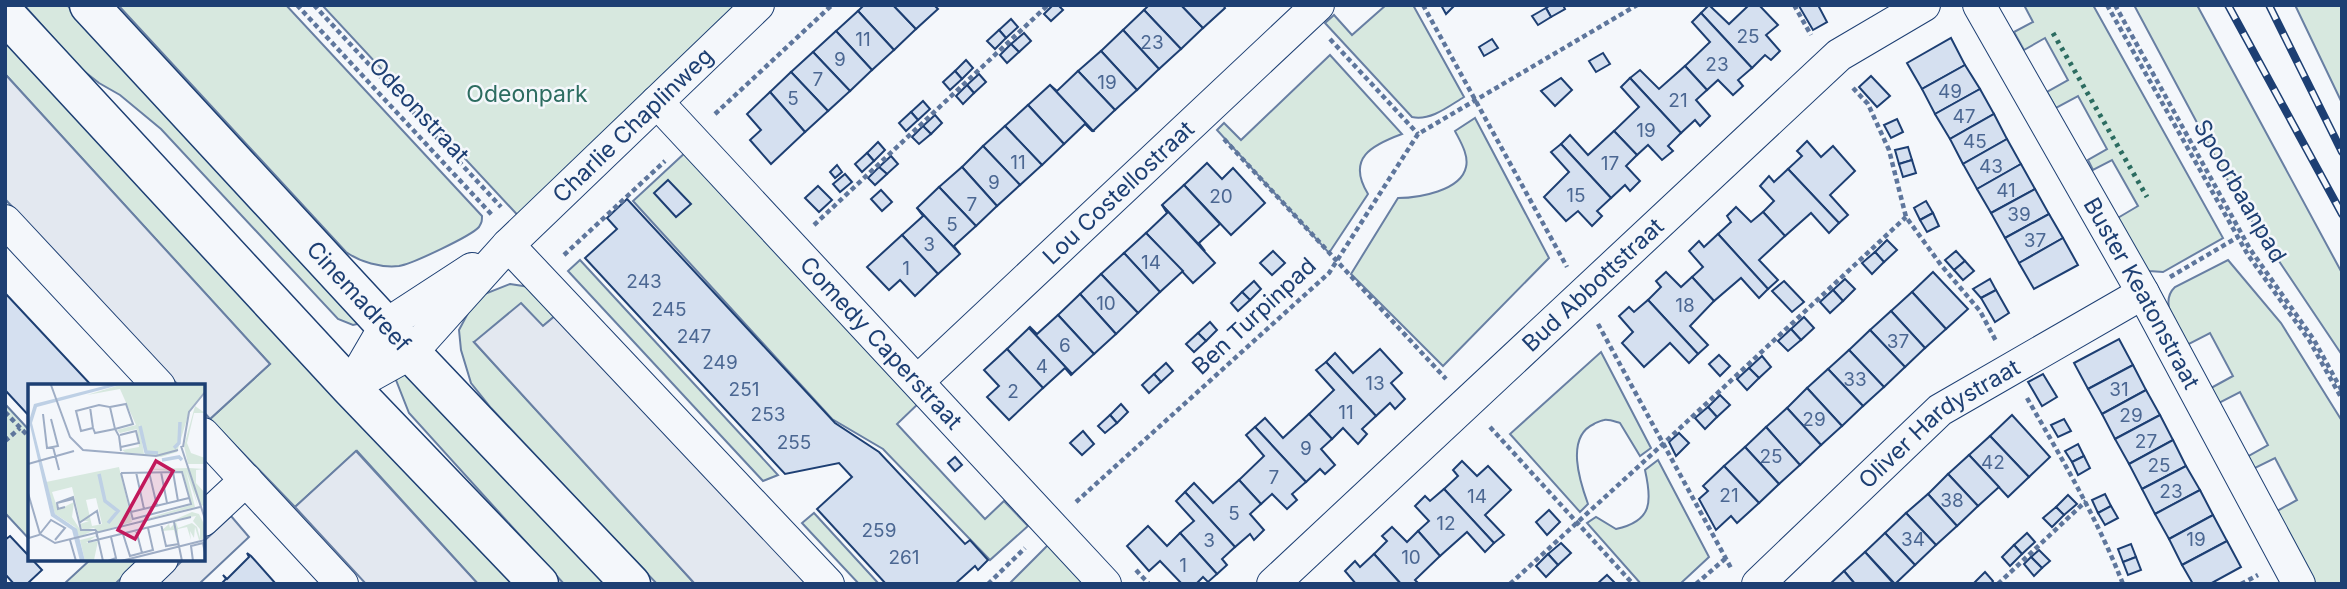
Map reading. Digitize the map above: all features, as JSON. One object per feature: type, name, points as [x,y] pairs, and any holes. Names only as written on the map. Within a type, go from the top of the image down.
[{"type":"main road","name":"Cinemadreef","points":[[89,5],[398,339],[631,584]]},
{"type":"main road","points":[[5,14],[350,387],[539,584]]},
{"type":"street","name":"Charlie Chaplinweg","points":[[350,387],[398,339],[516,237],[758,5]]},
{"type":"street","name":"Bud Abbottstraat","points":[[1273,584],[1828,64],[1924,5]]},
{"type":"street","name":"Buster Keatonstraat","points":[[1979,5],[2143,293],[2299,584]]},
{"type":"street","name":"Lou Costellostraat","points":[[918,381],[1313,10]]},
{"type":"street","name":"Comedy Caperstraat","points":[[657,102],[1105,584]]},
{"type":"street","points":[[5,221],[157,384]]},
{"type":"street","points":[[516,237],[828,584]]},
{"type":"street","name":"Oliver Hardystraat","points":[[1758,584],[1929,420],[1965,394],[2143,293]]},
{"type":"street","points":[[205,436],[342,584]]},
{"type":"street","points":[[205,518],[246,480]]},
{"type":"street","points":[[136,584],[160,561]]},
{"type":"path","name":"Odeonstraat","points":[[297,5],[496,219],[516,237]]},
{"type":"path","name":"Odeonstraat","points":[[314,5],[516,237]]},
{"type":"path","points":[[808,230],[1048,5]]},
{"type":"path","name":"Ben Turpinpad","points":[[988,584],[1329,273],[1419,134],[1637,5]]},
{"type":"path","points":[[1794,5],[1828,64],[1868,104],[1889,150],[1906,217],[1941,265],[1980,311],[2086,501],[2123,584]]},
{"type":"path","points":[[2107,5],[2239,236],[2309,340],[2342,399]]},
{"type":"path","name":"Spoorbaanpad","points":[[2115,5],[2239,236],[2314,340],[2342,391]]},
{"type":"path","points":[[1313,10],[1419,134]]},
{"type":"path","points":[[1201,115],[1633,584]]},
{"type":"path","points":[[1510,584],[1906,217]]},
{"type":"path","points":[[2143,293],[2239,236]]},
{"type":"path","points":[[5,412],[28,437]]},
{"type":"path","points":[[5,441],[20,428]]},
{"type":"path","points":[[1998,584],[2086,501]]},
{"type":"path","points":[[1696,584],[1726,558]]},
{"type":"path","points":[[2241,584],[2261,573]]},
{"type":"green space","points":[[24,5],[67,5],[360,315],[362,323],[353,325],[338,319],[161,129],[120,95],[80,68]]},
{"type":"green space","points":[[118,5],[286,5],[482,216],[479,227],[441,249],[399,266],[378,265],[352,256]]},
{"type":"green space","name":"Odeonpark","points":[[322,5],[745,5],[524,222]]},
{"type":"green space","points":[[1386,5],[1413,5],[1464,97],[1433,115],[1412,117],[1325,23],[1334,15],[1352,35]]},
{"type":"green space","points":[[2024,5],[2093,5],[2223,238],[2163,272],[2149,271],[2141,263],[2116,219],[2138,206],[2112,160],[2093,170],[2088,160],[2107,149],[2078,96],[2056,108],[2047,92],[2068,80],[2045,38],[2024,50],[2014,32],[2033,22]]},
{"type":"green space","points":[[2134,5],[2197,5],[2342,273],[2342,355],[2240,203]]},
{"type":"green space","points":[[2295,5],[2342,5],[2342,103]]},
{"type":"green space","points":[[5,34],[515,584],[478,584],[357,451],[295,507],[210,419],[270,364],[5,74]]},
{"type":"green space","points":[[1330,55],[1402,134],[1372,148],[1361,162],[1362,182],[1368,194],[1329,253],[1217,130],[1224,123],[1241,140]]},
{"type":"green space","points":[[1475,118],[1549,258],[1443,366],[1351,274],[1398,198],[1438,192],[1456,182],[1462,175],[1466,158],[1455,131]]},
{"type":"green space","points":[[687,151],[921,401],[897,424],[985,519],[1004,501],[1028,526],[990,560],[883,449],[832,419],[633,201]]},
{"type":"green space","points":[[580,260],[778,475],[763,481],[568,271]]},
{"type":"green space","points":[[2228,260],[2281,323],[2342,421],[2342,584],[2315,584],[2277,511],[2297,500],[2275,458],[2253,469],[2247,457],[2268,445],[2240,392],[2219,403],[2211,388],[2233,376],[2210,333],[2187,345],[2171,316],[2168,300],[2175,287]]},
{"type":"green space","points":[[510,284],[536,288],[562,310],[543,326],[474,342],[695,584],[657,584],[491,408],[471,383],[461,350],[459,330],[482,295]]},
{"type":"green space","points":[[1601,352],[1651,448],[1640,456],[1620,423],[1601,421],[1585,430],[1577,449],[1577,461],[1588,504],[1580,512],[1510,434]]},
{"type":"green space","points":[[400,373],[412,374],[605,584],[564,584],[409,413],[396,380]]},
{"type":"green space","points":[[5,404],[28,429],[28,538],[5,513]]},
{"type":"green space","points":[[1658,460],[1709,557],[1680,584],[1641,584],[1587,523],[1596,517],[1616,529],[1637,521],[1647,508],[1649,500],[1645,470]]},
{"type":"green space","points":[[814,513],[879,584],[859,584],[802,523]]},
{"type":"green space","points":[[1049,544],[1086,584],[1011,582]]},
{"type":"green space","points":[[89,561],[139,561],[115,584],[64,584]]},
{"type":"shaded area","points":[[5,74],[270,364],[210,419],[205,413],[205,384],[177,384],[5,199]]},
{"type":"shaded area","points":[[521,303],[543,326],[562,310],[815,584],[695,584],[474,342]]},
{"type":"shaded area","points":[[356,451],[478,584],[366,584],[295,507]]},
{"type":"shaded area","points":[[231,516],[249,537],[199,584],[158,584],[182,561],[205,561],[205,540]]},
{"type":"building","points":[[864,5],[893,5],[916,29],[894,50],[858,11]]},
{"type":"building","points":[[893,5],[934,5],[938,9],[916,29]]},
{"type":"building","points":[[1053,5],[1058,5],[1063,10],[1051,21],[1044,14]]},
{"type":"building","points":[[1149,5],[1181,5],[1203,28],[1181,49],[1144,10]]},
{"type":"building","points":[[1181,5],[1223,5],[1225,8],[1203,28]]},
{"type":"building","points":[[1441,5],[1455,5],[1446,14]]},
{"type":"building","points":[[1563,5],[1565,9],[1551,17],[1546,8]]},
{"type":"building","points":[[1709,5],[1729,24],[1749,5],[1759,5],[1778,25],[1766,35],[1780,51],[1771,60],[1765,55],[1752,68],[1701,13]]},
{"type":"building","points":[[1818,5],[1827,22],[1813,30],[1799,6]]},
{"type":"building","points":[[1546,8],[1551,17],[1538,25],[1532,16]]},
{"type":"building","points":[[1144,10],[1181,49],[1159,69],[1123,30]]},
{"type":"building","points":[[858,11],[894,50],[872,70],[836,31]]},
{"type":"building","points":[[1701,13],[1752,68],[1738,80],[1743,86],[1733,95],[1718,80],[1707,90],[1685,66],[1710,42],[1692,22]]},
{"type":"building","points":[[1011,19],[1018,27],[1006,38],[999,30]]},
{"type":"building","points":[[999,30],[1006,38],[995,49],[987,41]]},
{"type":"building","points":[[1123,30],[1159,69],[1137,90],[1101,51]]},
{"type":"building","points":[[836,31],[872,70],[850,91],[813,52]]},
{"type":"building","points":[[1024,33],[1031,41],[1019,52],[1011,44]]},
{"type":"building","points":[[1951,38],[1965,65],[1922,89],[1907,63]]},
{"type":"building","points":[[1492,39],[1498,48],[1484,56],[1479,47]]},
{"type":"building","points":[[1011,44],[1019,52],[1007,63],[1000,55]]},
{"type":"building","points":[[1101,51],[1137,90],[1115,110],[1078,71]]},
{"type":"building","points":[[813,52],[850,91],[828,111],[791,72]]},
{"type":"building","points":[[1603,53],[1610,64],[1596,72],[1589,61]]},
{"type":"building","points":[[966,60],[973,68],[962,79],[955,71]]},
{"type":"building","points":[[1965,65],[1980,89],[1935,114],[1922,89]]},
{"type":"building","points":[[1685,66],[1707,90],[1696,100],[1710,116],[1700,126],[1695,120],[1681,133],[1630,78],[1640,70],[1659,89]]},
{"type":"building","points":[[955,71],[962,79],[950,90],[943,82]]},
{"type":"building","points":[[1078,71],[1115,110],[1093,131],[1050,85],[1057,91]]},
{"type":"building","points":[[791,72],[828,111],[805,132],[770,92]]},
{"type":"building","points":[[979,74],[986,82],[974,93],[967,85]]},
{"type":"building","points":[[1871,76],[1890,96],[1877,107],[1859,87]]},
{"type":"building","points":[[1561,78],[1572,90],[1555,106],[1541,91]]},
{"type":"building","points":[[1630,78],[1681,133],[1668,146],[1673,151],[1662,160],[1648,145],[1637,155],[1614,131],[1639,107],[1621,87]]},
{"type":"building","points":[[967,85],[974,93],[963,104],[956,96]]},
{"type":"building","points":[[1050,85],[1093,131],[1085,124],[1064,144],[1028,105]]},
{"type":"building","points":[[1980,89],[1994,114],[1950,139],[1935,114]]},
{"type":"building","points":[[770,92],[805,132],[771,164],[750,140],[761,130],[747,114]]},
{"type":"building","points":[[923,101],[930,109],[918,120],[911,112]]},
{"type":"building","points":[[1028,105],[1064,144],[1042,165],[1005,126]]},
{"type":"building","points":[[911,112],[918,120],[906,131],[899,123]]},
{"type":"building","points":[[1994,114],[2007,139],[1963,164],[1950,139]]},
{"type":"building","points":[[935,115],[942,123],[931,134],[923,126]]},
{"type":"building","points":[[1897,119],[1903,132],[1891,138],[1884,125]]},
{"type":"building","points":[[923,126],[931,134],[919,144],[912,137]]},
{"type":"building","points":[[1005,126],[1042,165],[1020,185],[983,146]]},
{"type":"building","points":[[1614,131],[1637,155],[1626,166],[1640,181],[1630,191],[1625,185],[1611,198],[1561,144],[1570,135],[1588,155]]},
{"type":"building","points":[[2007,139],[2021,164],[1977,189],[1963,164]]},
{"type":"building","points":[[1807,141],[1821,157],[1833,146],[1855,171],[1830,195],[1848,215],[1839,223],[1788,169],[1802,156],[1797,151]]},
{"type":"building","points":[[878,142],[885,150],[874,161],[867,153]]},
{"type":"building","points":[[1561,144],[1611,198],[1597,211],[1602,216],[1592,226],[1578,211],[1566,221],[1544,197],[1569,172],[1551,152]]},
{"type":"building","points":[[983,146],[1020,185],[997,206],[962,167]]},
{"type":"building","points":[[1908,147],[1912,160],[1899,164],[1895,150]]},
{"type":"building","points":[[867,153],[874,161],[862,172],[855,164]]},
{"type":"building","points":[[891,156],[898,164],[887,174],[879,167]]},
{"type":"building","points":[[1912,160],[1916,173],[1903,177],[1899,164]]},
{"type":"building","points":[[1207,163],[1222,179],[1233,168],[1265,203],[1231,235],[1184,185]]},
{"type":"building","points":[[2021,164],[2035,189],[1991,213],[1977,189]]},
{"type":"building","points":[[837,165],[842,172],[835,178],[830,172]]},
{"type":"building","points":[[879,167],[887,174],[875,185],[868,178]]},
{"type":"building","points":[[962,167],[997,206],[976,226],[939,187]]},
{"type":"building","points":[[1788,169],[1839,223],[1829,233],[1811,213],[1785,236],[1763,212],[1774,201],[1760,186],[1769,176],[1774,182]]},
{"type":"building","points":[[845,174],[852,182],[840,192],[833,184]]},
{"type":"building","points":[[668,180],[691,204],[676,217],[654,193]]},
{"type":"building","points":[[1184,185],[1220,224],[1199,243],[1205,251],[1162,205]]},
{"type":"building","points":[[818,186],[832,200],[819,212],[805,198]]},
{"type":"building","points":[[939,187],[976,226],[954,246],[960,254],[917,208]]},
{"type":"building","points":[[2035,189],[2049,214],[2005,238],[1991,213]]},
{"type":"building","points":[[881,190],[892,202],[882,211],[871,199]]},
{"type":"building","points":[[627,199],[835,423],[879,452],[965,544],[970,540],[988,560],[978,570],[975,566],[955,584],[886,584],[817,509],[852,477],[839,463],[785,474],[585,258],[617,229],[607,218]]},
{"type":"building","points":[[1926,201],[1933,213],[1920,220],[1914,208]]},
{"type":"building","points":[[1162,205],[1215,263],[1193,283],[1146,233],[1167,213]]},
{"type":"building","points":[[1736,207],[1751,222],[1763,212],[1785,236],[1759,260],[1778,280],[1768,289],[1718,234],[1731,222],[1727,216]]},
{"type":"building","points":[[917,208],[960,254],[938,274],[902,235],[923,216]]},
{"type":"building","points":[[1933,213],[1939,226],[1927,232],[1920,220]]},
{"type":"building","points":[[2049,214],[2063,238],[2019,263],[2005,238]]},
{"type":"building","points":[[1146,233],[1183,271],[1160,292],[1124,253]]},
{"type":"building","points":[[1718,234],[1768,289],[1759,298],[1741,278],[1714,301],[1692,277],[1703,267],[1689,251],[1699,241],[1704,247]]},
{"type":"building","points":[[902,235],[938,274],[915,296],[900,280],[889,290],[867,267]]},
{"type":"building","points":[[2063,238],[2078,265],[2034,289],[2019,263]]},
{"type":"building","points":[[1887,240],[1897,250],[1884,262],[1875,252]]},
{"type":"building","points":[[1273,251],[1285,263],[1272,275],[1260,263]]},
{"type":"building","points":[[1956,251],[1965,261],[1954,270],[1945,260]]},
{"type":"building","points":[[1875,252],[1884,262],[1872,274],[1862,263]]},
{"type":"building","points":[[1124,253],[1160,292],[1138,313],[1101,274]]},
{"type":"building","points":[[1965,261],[1974,271],[1963,280],[1954,270]]},
{"type":"building","points":[[1666,272],[1681,287],[1692,277],[1714,301],[1690,326],[1708,345],[1698,354],[1648,300],[1661,287],[1656,281]]},
{"type":"building","points":[[1933,272],[1968,309],[1946,329],[1912,292]]},
{"type":"building","points":[[1101,274],[1138,313],[1116,334],[1080,294]]},
{"type":"building","points":[[1845,279],[1855,289],[1843,301],[1833,290]]},
{"type":"building","points":[[1990,279],[1996,290],[1981,298],[1973,289]]},
{"type":"building","points":[[1254,281],[1261,289],[1250,300],[1242,292]]},
{"type":"building","points":[[1784,281],[1804,302],[1792,312],[1772,291]]},
{"type":"building","points":[[1833,290],[1843,301],[1830,313],[1820,302]]},
{"type":"building","points":[[1996,290],[2009,313],[1995,322],[1981,298]]},
{"type":"building","points":[[1242,292],[1250,300],[1238,311],[1231,303]]},
{"type":"building","points":[[1912,292],[1946,329],[1925,348],[1891,311]]},
{"type":"building","points":[[5,293],[90,384],[28,384],[28,415],[5,390]]},
{"type":"building","points":[[1080,294],[1116,334],[1094,354],[1058,315]]},
{"type":"building","points":[[1648,300],[1698,354],[1689,363],[1670,343],[1644,367],[1622,343],[1633,332],[1619,316],[1629,307],[1634,312]]},
{"type":"building","points":[[1891,311],[1925,348],[1905,367],[1870,330]]},
{"type":"building","points":[[1058,315],[1094,354],[1072,374],[1029,328],[1037,334]]},
{"type":"building","points":[[1804,317],[1814,328],[1801,340],[1791,329]]},
{"type":"building","points":[[1210,322],[1217,330],[1206,341],[1198,333]]},
{"type":"building","points":[[1029,328],[1072,374],[1071,375],[1065,368],[1043,388],[1007,349]]},
{"type":"building","points":[[1791,329],[1801,340],[1788,351],[1778,341]]},
{"type":"building","points":[[1870,330],[1905,367],[1884,387],[1849,350]]},
{"type":"building","points":[[1198,333],[1206,341],[1194,352],[1186,344]]},
{"type":"building","points":[[2119,339],[2133,365],[2088,389],[2074,363]]},
{"type":"building","points":[[1007,349],[1043,388],[1009,420],[987,397],[999,386],[984,370]]},
{"type":"building","points":[[1380,349],[1402,373],[1391,383],[1405,399],[1395,409],[1390,403],[1376,416],[1326,362],[1335,353],[1353,373]]},
{"type":"building","points":[[1849,350],[1884,387],[1863,406],[1828,369]]},
{"type":"building","points":[[1719,355],[1730,366],[1720,376],[1709,364]]},
{"type":"building","points":[[1762,356],[1771,367],[1759,378],[1749,368]]},
{"type":"building","points":[[1326,362],[1376,416],[1362,429],[1367,434],[1358,444],[1343,428],[1332,439],[1309,414],[1334,390],[1316,370]]},
{"type":"building","points":[[1166,363],[1173,371],[1161,382],[1154,374]]},
{"type":"building","points":[[2133,365],[2146,390],[2102,414],[2088,389]]},
{"type":"building","points":[[1749,368],[1759,378],[1747,390],[1737,379]]},
{"type":"building","points":[[1828,369],[1863,406],[1842,426],[1807,388]]},
{"type":"building","points":[[1154,374],[1161,382],[1149,393],[1142,385]]},
{"type":"building","points":[[2043,374],[2057,397],[2042,406],[2028,382]]},
{"type":"building","points":[[1807,388],[1842,426],[1821,445],[1787,408]]},
{"type":"building","points":[[2146,390],[2160,415],[2115,439],[2102,414]]},
{"type":"building","points":[[1720,395],[1730,405],[1717,417],[1708,407]]},
{"type":"building","points":[[1121,404],[1128,412],[1117,423],[1110,415]]},
{"type":"building","points":[[1708,407],[1717,417],[1705,429],[1695,418]]},
{"type":"building","points":[[1787,408],[1821,445],[1800,465],[1766,427]]},
{"type":"building","points":[[1309,414],[1332,439],[1321,449],[1335,465],[1325,474],[1320,469],[1306,482],[1255,427],[1265,418],[1283,438]]},
{"type":"building","points":[[1110,415],[1117,423],[1105,433],[1098,426]]},
{"type":"building","points":[[2012,415],[2050,457],[2029,477],[1990,436]]},
{"type":"building","points":[[2160,415],[2173,440],[2129,464],[2115,439]]},
{"type":"building","points":[[2064,419],[2071,431],[2058,437],[2051,425]]},
{"type":"building","points":[[1255,427],[1306,482],[1292,494],[1297,500],[1287,509],[1272,494],[1261,504],[1239,480],[1264,456],[1246,435]]},
{"type":"building","points":[[1766,427],[1800,465],[1779,484],[1745,447]]},
{"type":"building","points":[[1083,431],[1094,444],[1082,455],[1070,443]]},
{"type":"building","points":[[1679,433],[1689,443],[1676,456],[1669,442]]},
{"type":"building","points":[[1990,436],[2029,477],[2008,497],[1969,455]]},
{"type":"building","points":[[2173,440],[2186,466],[2142,489],[2129,464]]},
{"type":"building","points":[[2078,444],[2084,456],[2072,462],[2065,451]]},
{"type":"building","points":[[1745,447],[1779,484],[1759,503],[1724,466]]},
{"type":"building","points":[[1969,455],[1999,487],[1978,506],[1948,474]]},
{"type":"building","points":[[2084,456],[2090,468],[2078,475],[2072,462]]},
{"type":"building","points":[[955,457],[962,465],[955,471],[948,463]]},
{"type":"building","points":[[1462,461],[1477,476],[1488,466],[1511,490],[1485,515],[1504,535],[1494,543],[1444,489],[1458,476],[1453,470]]},
{"type":"building","points":[[1724,466],[1759,503],[1737,523],[1731,516],[1716,530],[1699,499],[1708,491],[1703,486]]},
{"type":"building","points":[[2186,466],[2200,490],[2155,514],[2142,489]]},
{"type":"building","points":[[1948,474],[1978,506],[1957,526],[1928,494]]},
{"type":"building","points":[[1239,480],[1261,504],[1250,514],[1264,530],[1254,540],[1250,534],[1235,547],[1185,492],[1194,483],[1213,503]]},
{"type":"building","points":[[1444,489],[1494,543],[1485,552],[1467,532],[1440,556],[1418,531],[1429,521],[1415,506],[1425,496],[1430,501]]},
{"type":"building","points":[[2200,490],[2213,515],[2169,539],[2155,514]]},
{"type":"building","points":[[1185,492],[1235,547],[1222,559],[1227,565],[1217,574],[1180,533],[1194,521],[1176,501]]},
{"type":"building","points":[[1928,494],[1957,526],[1936,545],[1906,513]]},
{"type":"building","points":[[2105,494],[2111,506],[2098,513],[2092,500]]},
{"type":"building","points":[[2068,495],[2077,504],[2064,515],[2056,507]]},
{"type":"building","points":[[2111,506],[2118,518],[2105,525],[2098,513]]},
{"type":"building","points":[[2056,507],[2064,515],[2052,527],[2043,518]]},
{"type":"building","points":[[1549,510],[1560,522],[1547,535],[1536,522]]},
{"type":"building","points":[[1906,513],[1936,545],[1915,565],[1885,533]]},
{"type":"building","points":[[2213,515],[2227,541],[2182,565],[2169,539]]},
{"type":"building","points":[[1148,526],[1167,546],[1180,533],[1217,574],[1208,582],[1203,577],[1196,584],[1182,584],[1160,561],[1149,571],[1127,546]]},
{"type":"building","points":[[1392,527],[1407,542],[1418,531],[1440,556],[1415,580],[1419,584],[1401,584],[1374,554],[1387,541],[1382,536]]},
{"type":"building","points":[[1885,533],[1915,565],[1895,584],[1865,552]]},
{"type":"building","points":[[2027,533],[2035,542],[2022,554],[2014,545]]},
{"type":"building","points":[[10,536],[28,555],[28,561],[34,561],[42,570],[27,584],[14,584],[5,574],[5,540]]},
{"type":"building","points":[[2227,541],[2241,567],[2210,584],[2193,584],[2182,565]]},
{"type":"building","points":[[1561,543],[1571,553],[1558,565],[1548,554]]},
{"type":"building","points":[[2131,544],[2136,557],[2123,562],[2118,549]]},
{"type":"building","points":[[2014,545],[2022,554],[2010,566],[2002,557]]},
{"type":"building","points":[[2039,550],[2050,561],[2042,568],[2031,557]]},
{"type":"building","points":[[1865,552],[1894,584],[1855,584],[1844,571]]},
{"type":"building","points":[[247,553],[276,584],[221,584],[226,579],[223,575],[227,579],[249,557]]},
{"type":"building","points":[[1374,554],[1401,584],[1356,584],[1345,571],[1355,561],[1360,567]]},
{"type":"building","points":[[1548,554],[1558,565],[1546,577],[1536,566]]},
{"type":"building","points":[[2031,557],[2042,568],[2034,576],[2024,564]]},
{"type":"building","points":[[2136,557],[2141,570],[2128,575],[2123,562]]},
{"type":"building","points":[[1844,571],[1855,584],[1830,584]]},
{"type":"building","points":[[1985,572],[1993,581],[1991,584],[1973,584]]},
{"type":"building","points":[[1607,575],[1616,584],[1597,584]]},
{"type":"railway","points":[[2228,5],[2342,214]]},
{"type":"railway","points":[[2269,5],[2342,152]]},
{"type":"hedge","points":[[2053,33],[2147,197]]}]
